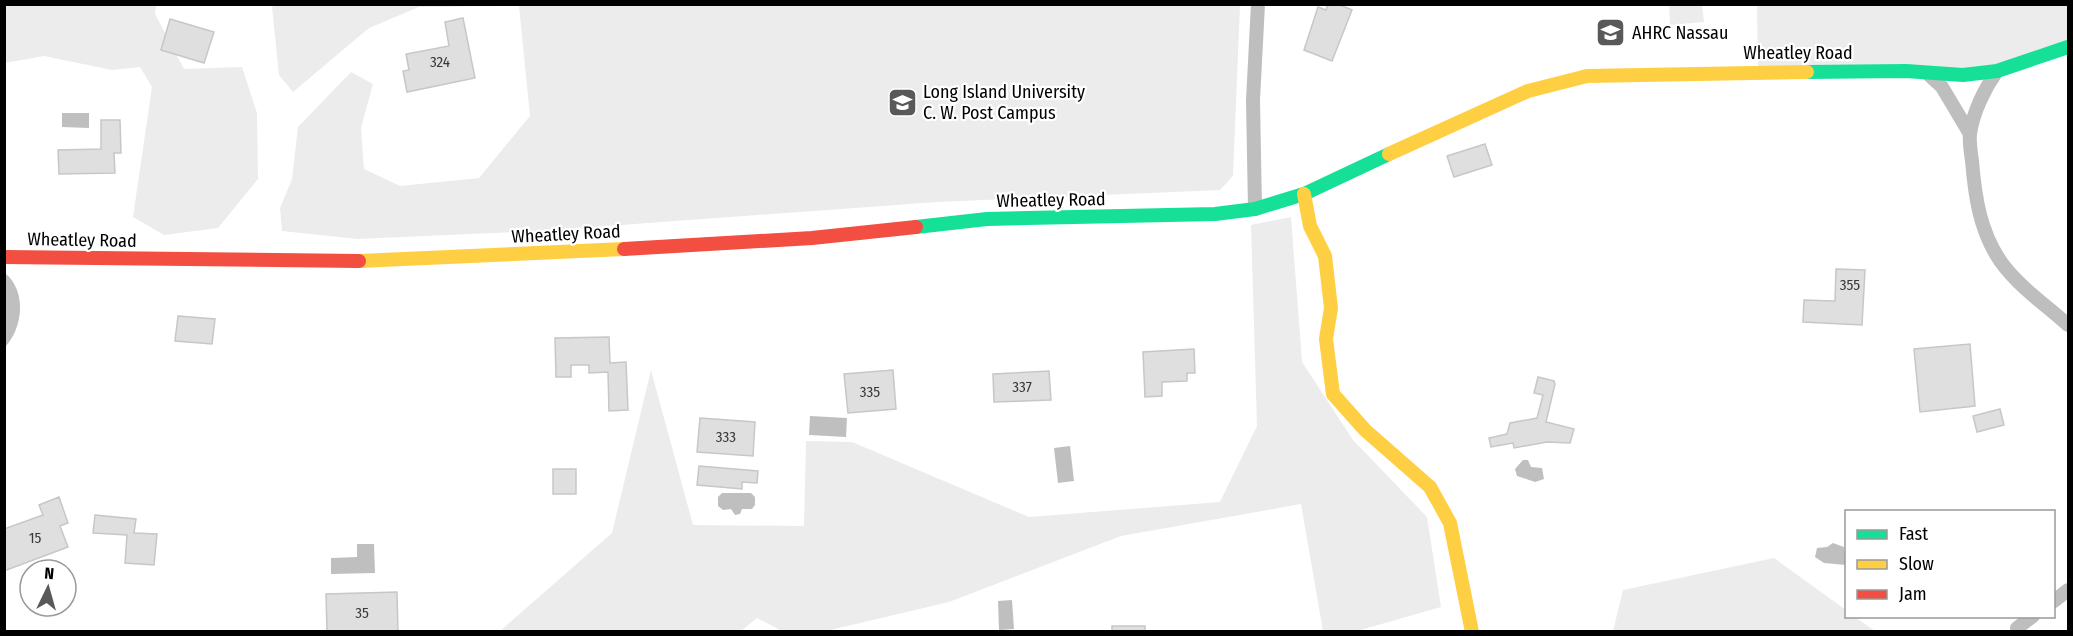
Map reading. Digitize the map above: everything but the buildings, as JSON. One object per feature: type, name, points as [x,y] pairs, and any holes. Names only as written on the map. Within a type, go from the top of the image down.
[{"type":"main road","name":"Wheatley Road","points":[[4,257],[328,262],[479,257],[812,238],[987,219],[1215,214],[1255,209],[1304,194],[1504,101],[1587,76],[1758,71],[1963,75],[1997,70],[2068,47]]},
{"type":"main road","points":[[1304,194],[1310,226],[1325,256],[1331,308],[1326,339],[1332,394],[1365,430],[1430,487],[1450,523],[1472,632]]},
{"type":"street","points":[[1255,209],[1253,100],[1258,4]]},
{"type":"street","points":[[1997,70],[1986,87],[1970,134],[1975,194],[1992,249],[2018,282],[2068,325]]},
{"type":"street","points":[[1926,73],[1942,87],[1970,134]]},
{"type":"street","points":[[2055,600],[2068,590]]},
{"type":"street","points":[[2017,628],[2030,618]]},
{"type":"shaded area","name":"Long Island University C. W. Post Campus","points":[[277,4],[1240,5],[1233,176],[1220,190],[937,202],[539,231],[357,239],[282,231],[280,208],[292,179],[298,127],[351,72],[373,84],[361,128],[364,169],[400,186],[479,178],[530,116],[519,6],[419,7],[369,28],[293,92],[279,75],[272,7]]},
{"type":"shaded area","points":[[5,5],[156,5],[155,14],[184,69],[242,67],[257,113],[258,179],[218,228],[164,235],[133,217],[152,87],[140,67],[112,70],[44,56],[5,63]]},
{"type":"shaded area","points":[[1669,5],[1702,5],[1704,22],[1670,25]]},
{"type":"shaded area","points":[[1757,5],[2068,5],[2068,47],[1997,71],[1758,71]]},
{"type":"shaded area","points":[[62,113],[89,113],[89,128],[62,127]]},
{"type":"shaded area","points":[[1291,217],[1302,362],[1353,440],[1427,517],[1441,607],[1357,631],[1323,631],[1301,504],[1121,536],[949,602],[826,631],[782,631],[757,618],[741,631],[499,632],[612,533],[651,370],[693,525],[804,526],[806,441],[852,442],[1029,517],[1220,502],[1257,426],[1251,225]]},
{"type":"shaded area","points":[[5,273],[17,289],[20,310],[16,330],[5,347]]},
{"type":"shaded area","points":[[810,416],[847,418],[846,437],[809,435]]},
{"type":"shaded area","points":[[1070,446],[1074,481],[1058,483],[1054,448]]},
{"type":"shaded area","points":[[1523,460],[1528,460],[1531,467],[1542,468],[1544,479],[1535,482],[1517,476],[1515,469]]},
{"type":"shaded area","points":[[722,493],[751,493],[755,497],[755,505],[752,509],[742,509],[740,514],[735,515],[731,509],[723,510],[718,506],[718,497]]},
{"type":"shaded area","points":[[1833,543],[1844,547],[1845,565],[1824,563],[1815,557],[1817,548],[1827,547]]},
{"type":"shaded area","points":[[357,544],[374,544],[375,573],[331,574],[331,558],[357,557]]},
{"type":"shaded area","points":[[1774,558],[1845,609],[1845,618],[1856,618],[1875,631],[1613,631],[1623,590]]},
{"type":"shaded area","points":[[1012,600],[1014,629],[999,630],[998,601]]},
{"type":"traffic: fast","points":[[1807,72],[1906,71],[1963,75],[1997,71],[2068,47]]},
{"type":"traffic: fast","points":[[916,227],[987,219],[1215,214],[1255,209],[1304,194],[1389,154]]},
{"type":"traffic: slow","points":[[1389,154],[1528,91],[1587,76],[1807,72]]},
{"type":"traffic: slow","points":[[1304,194],[1310,226],[1325,256],[1331,308],[1326,339],[1333,394],[1365,430],[1430,487],[1450,523],[1472,632]]},
{"type":"traffic: slow","points":[[359,261],[624,249]]},
{"type":"traffic: jam","points":[[624,249],[812,238],[916,227]]},
{"type":"traffic: jam","points":[[4,257],[359,261]]},
{"type":"place","name":"AHRC Nassau","points":[[1611,33]]},
{"type":"place","name":"Long Island University C. W. Post Campus","points":[[902,102]]}]
